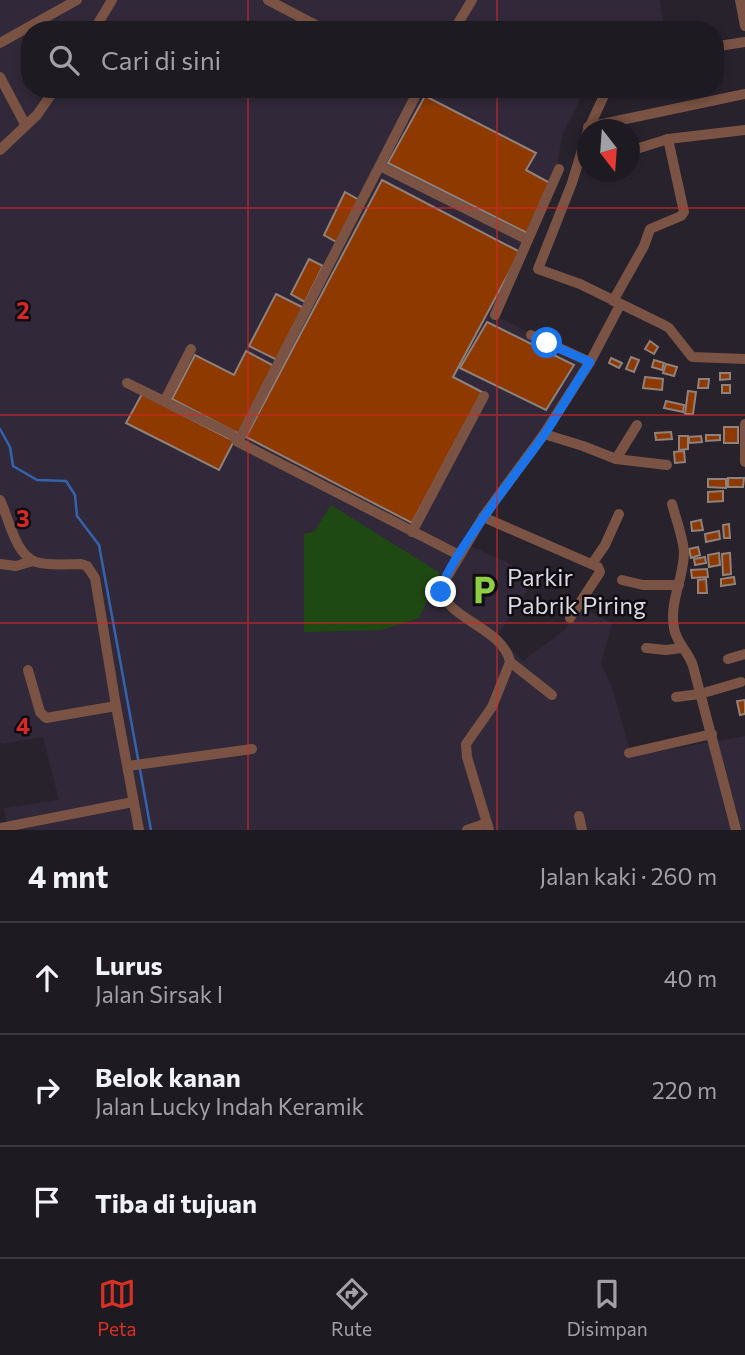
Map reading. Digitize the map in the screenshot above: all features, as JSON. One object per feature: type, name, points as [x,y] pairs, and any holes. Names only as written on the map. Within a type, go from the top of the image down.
[{"type":"street","points":[[39,21],[77,0]]},
{"type":"street","points":[[99,21],[112,0]]},
{"type":"street","points":[[268,0],[308,21]]},
{"type":"street","points":[[740,0],[745,26]]},
{"type":"street","points":[[458,21],[468,1]]},
{"type":"street","points":[[0,43],[21,31]]},
{"type":"street","points":[[724,45],[745,42]]},
{"type":"street","points":[[0,77],[25,124]]},
{"type":"street","points":[[633,119],[745,94]]},
{"type":"street","points":[[0,150],[37,115],[49,98]]},
{"type":"street","points":[[238,442],[414,98]]},
{"type":"street","points":[[593,119],[603,98]]},
{"type":"street","points":[[640,148],[668,139],[745,131]]},
{"type":"street","points":[[467,830],[488,827],[467,757],[466,744],[492,707],[510,662],[508,653],[500,642],[451,605],[443,596],[441,587],[483,517],[544,434],[590,362],[650,229],[681,216],[684,212],[668,139]]},
{"type":"street","points":[[380,166],[528,240]]},
{"type":"street","points":[[577,166],[538,269],[580,284],[669,328],[692,357],[745,359]]},
{"type":"street","points":[[495,315],[559,169]]},
{"type":"street","points":[[531,335],[590,362]]},
{"type":"street","points":[[165,400],[191,349]]},
{"type":"street","points":[[127,383],[231,434],[238,442],[459,555]]},
{"type":"street","points":[[412,532],[484,396]]},
{"type":"street","points":[[745,424],[745,462]]},
{"type":"street","points":[[616,459],[637,425]]},
{"type":"street","points":[[544,434],[616,459],[667,465]]},
{"type":"street","points":[[0,500],[22,550],[33,561]]},
{"type":"street","points":[[672,504],[684,552],[673,618],[676,636],[691,659],[736,830]]},
{"type":"street","points":[[592,564],[605,545],[619,514]]},
{"type":"street","points":[[483,517],[598,567],[600,572],[570,618]]},
{"type":"street","points":[[0,564],[16,566],[33,561],[81,564],[87,566],[95,578],[116,706],[131,766],[133,802],[139,830]]},
{"type":"street","points":[[622,580],[643,585],[679,585]]},
{"type":"street","points":[[646,648],[682,648]]},
{"type":"street","points":[[728,659],[745,654]]},
{"type":"street","points":[[510,662],[552,695]]},
{"type":"street","points":[[28,670],[40,712],[46,718],[116,706]]},
{"type":"street","points":[[676,697],[700,694],[741,682]]},
{"type":"street","points":[[629,753],[712,734]]},
{"type":"street","points":[[131,766],[252,749]]},
{"type":"street","points":[[0,828],[133,802]]},
{"type":"street","points":[[733,817],[745,813]]},
{"type":"street","points":[[579,816],[582,830]]},
{"type":"shaded area","points":[[0,0],[660,0],[663,21],[21,21],[21,98],[581,98],[562,135],[555,180],[492,314],[587,362],[538,439],[464,543],[537,576],[497,636],[523,661],[566,629],[577,605],[612,623],[601,663],[613,690],[631,756],[745,736],[745,830],[8,830],[4,808],[59,800],[43,737],[1,744]]},
{"type":"green space","points":[[331,505],[440,573],[419,618],[381,630],[304,632],[304,534],[315,531]]},
{"type":"building","points":[[424,98],[429,98],[536,153],[526,170],[550,183],[527,233],[388,163]]},
{"type":"building","points":[[382,180],[520,252],[453,377],[482,392],[412,523],[246,437]]},
{"type":"building","points":[[345,192],[361,201],[338,243],[324,235]]},
{"type":"building","points":[[309,259],[323,266],[305,302],[291,294]]},
{"type":"building","points":[[276,294],[304,308],[277,360],[249,346]]},
{"type":"building","points":[[487,322],[574,365],[546,410],[460,368]]},
{"type":"building","points":[[650,341],[658,347],[654,354],[645,349]]},
{"type":"building","points":[[246,351],[274,366],[239,434],[172,399],[195,355],[234,375]]},
{"type":"building","points":[[631,357],[639,360],[634,372],[626,369]]},
{"type":"building","points":[[611,358],[622,363],[619,368],[609,363]]},
{"type":"building","points":[[654,360],[664,363],[662,370],[652,367]]},
{"type":"building","points":[[666,364],[677,367],[674,376],[663,373]]},
{"type":"building","points":[[720,373],[730,373],[730,379],[720,380]]},
{"type":"building","points":[[645,377],[663,379],[662,390],[643,388]]},
{"type":"building","points":[[699,379],[709,379],[708,388],[698,388]]},
{"type":"building","points":[[722,385],[730,385],[730,393],[722,393]]},
{"type":"building","points":[[688,391],[696,392],[693,414],[685,414]]},
{"type":"building","points":[[142,394],[234,441],[219,470],[126,423]]},
{"type":"building","points":[[666,401],[684,405],[683,412],[664,408]]},
{"type":"building","points":[[724,427],[738,427],[738,443],[724,443]]},
{"type":"building","points":[[671,432],[672,439],[656,440],[655,433]]},
{"type":"building","points":[[706,435],[720,435],[720,440],[706,441]]},
{"type":"building","points":[[679,436],[688,436],[688,449],[679,450]]},
{"type":"building","points":[[701,436],[702,442],[689,443],[689,437]]},
{"type":"building","points":[[684,451],[685,462],[675,463],[674,452]]},
{"type":"building","points":[[728,478],[744,478],[743,487],[728,487]]},
{"type":"building","points":[[708,479],[726,479],[726,488],[708,487]]},
{"type":"building","points":[[723,491],[723,501],[708,502],[708,492]]},
{"type":"building","points":[[701,520],[703,530],[692,531],[691,522]]},
{"type":"building","points":[[729,524],[730,538],[724,538],[723,525]]},
{"type":"building","points":[[719,531],[720,539],[706,542],[705,534]]},
{"type":"building","points":[[698,547],[700,555],[691,558],[689,549]]},
{"type":"building","points":[[719,553],[720,565],[709,567],[708,555]]},
{"type":"building","points":[[730,553],[731,574],[723,575],[722,554]]},
{"type":"building","points":[[705,557],[706,563],[695,565],[694,559]]},
{"type":"building","points":[[707,569],[708,577],[692,578],[691,570]]},
{"type":"building","points":[[734,577],[735,584],[721,586],[721,579]]},
{"type":"building","points":[[706,579],[707,593],[698,593],[698,580]]},
{"type":"building","points":[[745,700],[745,714],[740,715],[737,701]]},
{"type":"waterway","points":[[0,429],[10,447],[13,466],[37,480],[66,481],[75,495],[77,516],[99,545],[151,830]]},
{"type":"place","name":"Parkir Pabrik Piring","points":[[484,590]]},
{"type":"route","points":[[441,592],[443,582],[483,517],[544,434],[590,362],[547,343]]}]
